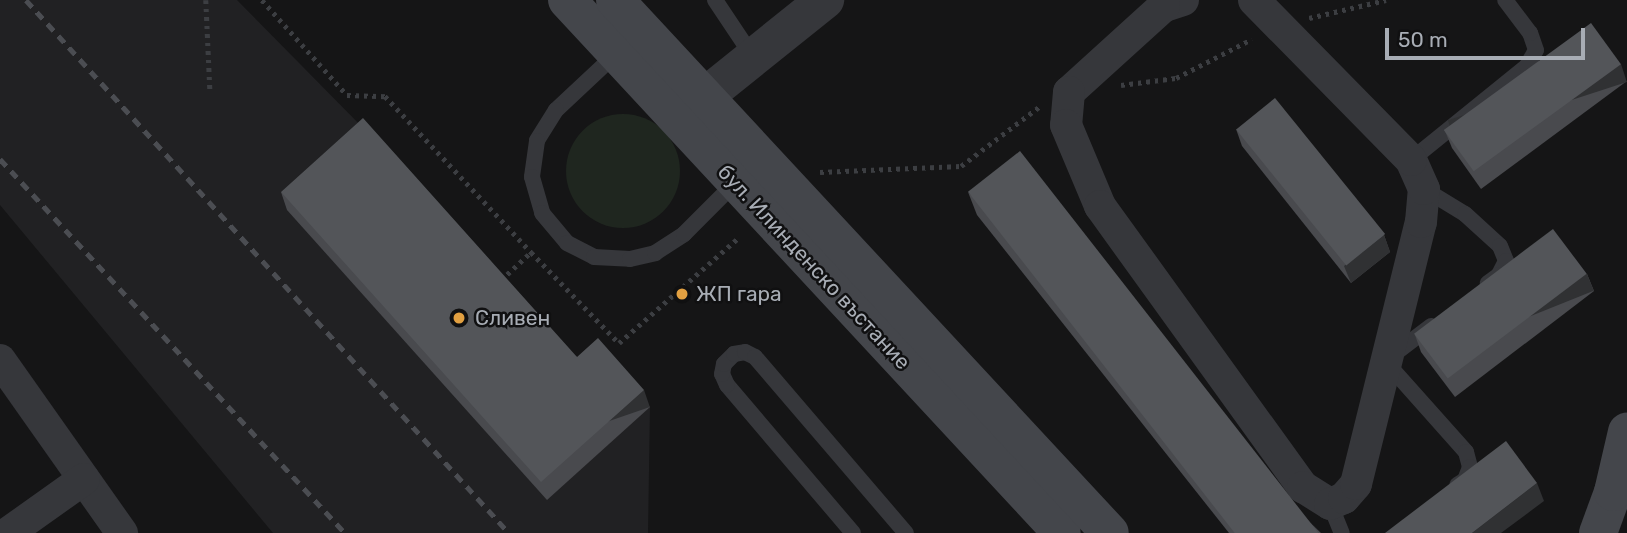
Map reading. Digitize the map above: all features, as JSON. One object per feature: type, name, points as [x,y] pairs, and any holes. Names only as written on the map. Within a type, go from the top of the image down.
[{"type":"main road","name":"бул. Илинденско въстание","points":[[567,0],[629,42],[690,108],[735,183],[1062,533]]},
{"type":"main road","name":"бул. Илинденско въстание","points":[[615,0],[629,42]]},
{"type":"main road","name":"бул. Илинденско въстание","points":[[690,108],[763,159],[1110,533]]},
{"type":"main road","points":[[1598,533],[1614,492],[1627,432]]},
{"type":"street","points":[[690,108],[825,0]]},
{"type":"street","points":[[1169,2],[1069,92],[1066,125],[1100,206],[1303,487],[1331,504],[1344,498],[1356,484],[1421,222],[1424,189],[1411,160],[1254,0]]},
{"type":"street","points":[[0,360],[122,533]]},
{"type":"street","points":[[8,533],[84,479]]},
{"type":"lane","points":[[715,0],[753,57]]},
{"type":"lane","points":[[1411,160],[1527,66],[1536,50],[1530,33],[1505,0]]},
{"type":"lane","points":[[629,42],[556,110],[537,141],[532,177],[538,201],[542,213],[567,243],[594,257],[630,259],[655,253],[684,234],[763,159]]},
{"type":"lane","points":[[1424,189],[1465,214],[1500,246],[1506,261],[1499,275],[1479,291]]},
{"type":"lane","points":[[1444,495],[1465,480],[1471,467],[1466,452],[1385,361],[1447,314]]},
{"type":"lane","points":[[853,533],[727,385],[722,374],[723,364],[734,354],[745,352],[755,357],[906,533]]},
{"type":"lane","points":[[1331,504],[1342,533]]},
{"type":"path","points":[[206,0],[210,89]]},
{"type":"path","points":[[262,0],[347,95],[385,96],[619,343],[738,238]]},
{"type":"path","points":[[500,281],[531,252]]},
{"type":"shaded area","points":[[0,0],[237,0],[370,135],[583,374],[604,356],[650,407],[648,533],[273,533],[0,205]]},
{"type":"shaded area","points":[[623,114],[645,119],[663,131],[675,149],[680,171],[675,193],[663,211],[645,223],[623,228],[601,223],[583,211],[571,193],[566,171],[571,149],[583,131],[601,119]]},
{"type":"building","points":[[1591,23],[1621,64],[1474,171],[1444,130]]},
{"type":"building","points":[[1275,98],[1385,234],[1346,265],[1236,129]]},
{"type":"building","name":"Сливен","points":[[363,118],[577,357],[598,338],[644,390],[541,482],[281,192]]},
{"type":"building","points":[[1020,151],[1318,533],[1235,533],[968,192]]},
{"type":"building","points":[[1553,229],[1587,274],[1448,378],[1414,334]]},
{"type":"building","points":[[1506,441],[1537,483],[1472,533],[1385,533]]},
{"type":"railway","points":[[26,0],[509,533]]},
{"type":"railway","points":[[0,159],[345,533]]},
{"type":"place","name":"ЖП гара","points":[[682,294]]},
{"type":"place","name":"Сливен","points":[[459,318]]}]
